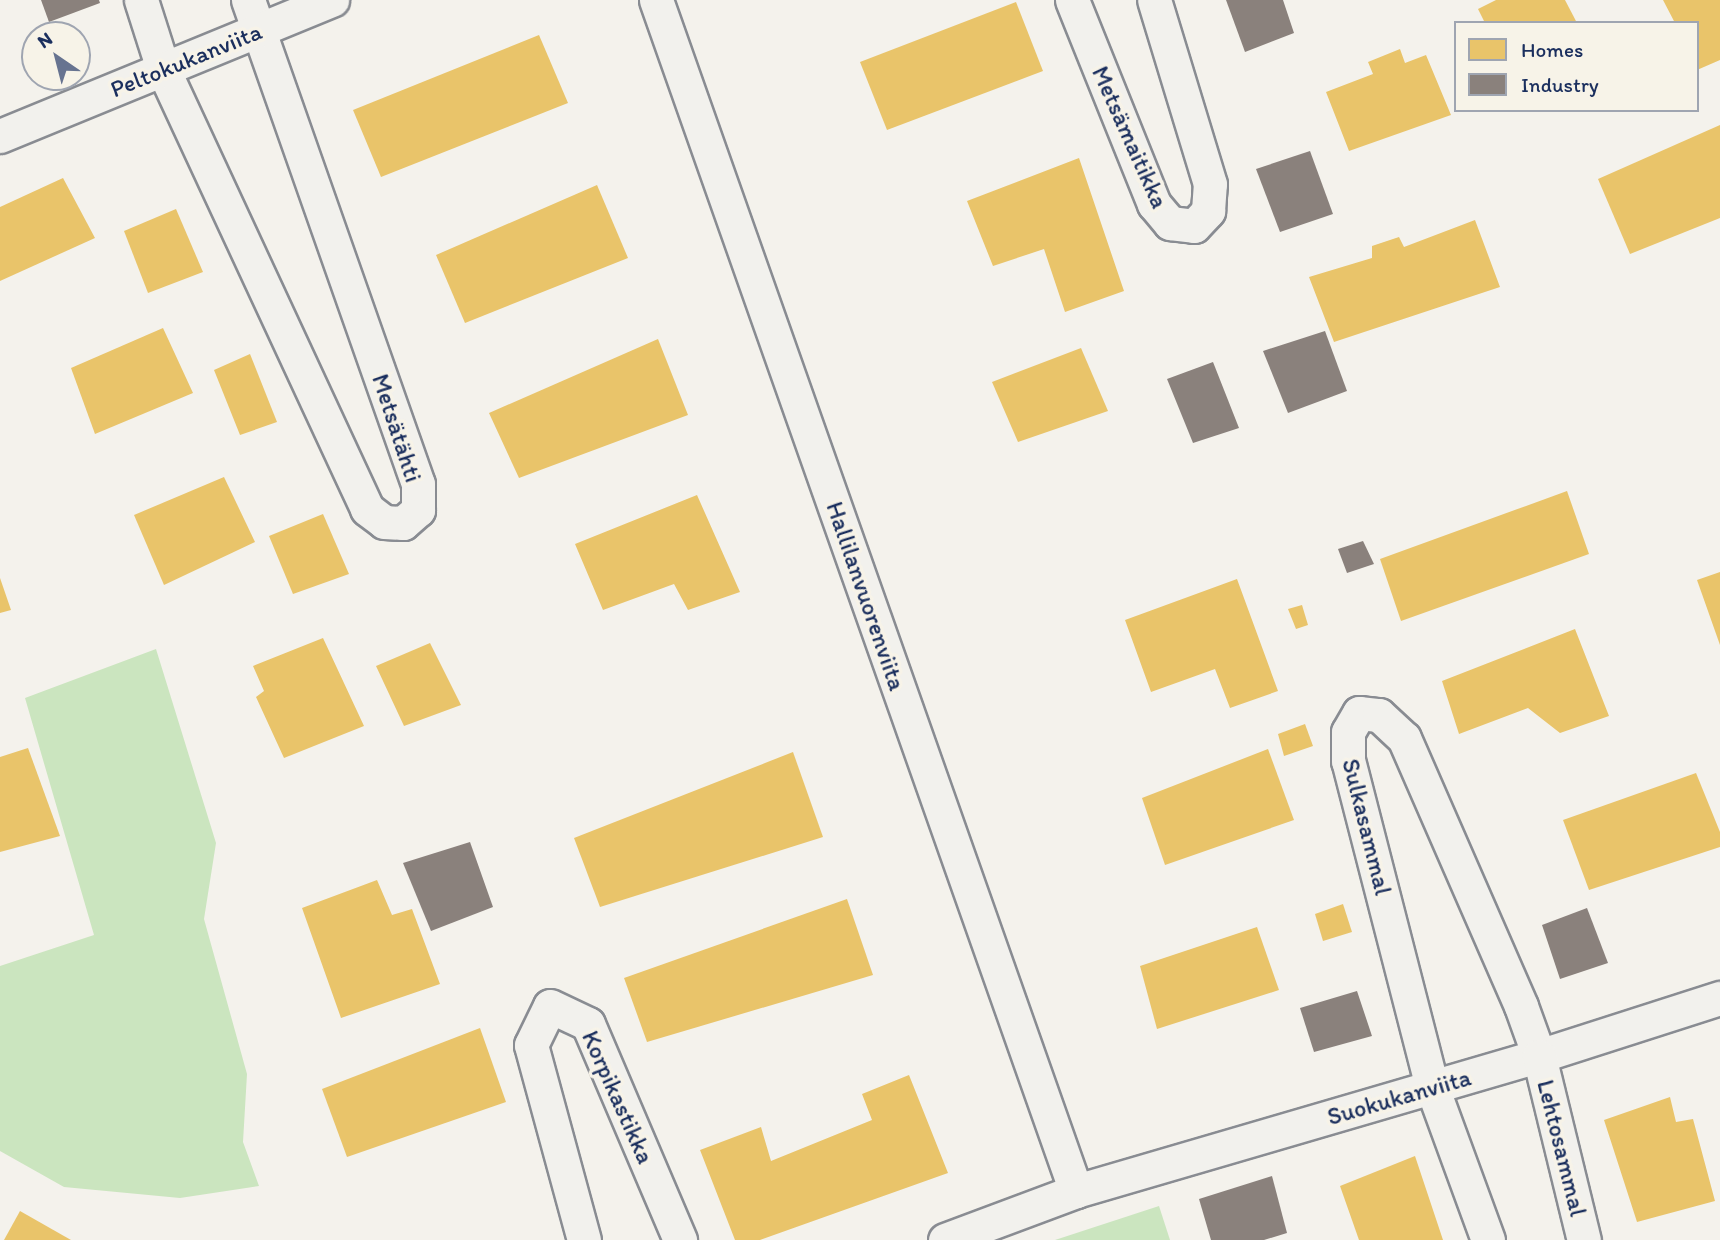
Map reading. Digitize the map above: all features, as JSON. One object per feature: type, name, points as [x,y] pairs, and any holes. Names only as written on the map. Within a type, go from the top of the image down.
[{"type":"street","name":"Metsätähti","points":[[141,0],[163,69],[367,509],[384,522],[403,523],[418,510],[418,484],[255,15]]},
{"type":"street","name":"Peltokukanviita","points":[[0,136],[163,69],[255,15],[332,0]]},
{"type":"street","name":"Hallilanvuorenviita","points":[[656,0],[1076,1191]]},
{"type":"street","name":"Metsämaitikka","points":[[1072,0],[1154,204],[1170,223],[1194,226],[1208,211],[1210,184],[1154,0]]},
{"type":"street","name":"Sulkasammal","points":[[1432,1087],[1348,761],[1348,732],[1359,713],[1379,715],[1404,738],[1539,1056]]},
{"type":"street","name":"Suokukanviita","points":[[945,1240],[1076,1191],[1539,1056],[1720,998]]},
{"type":"street","name":"Korpikastikka","points":[[584,1240],[531,1045],[550,1006],[588,1024],[680,1240]]},
{"type":"street","name":"Lehtosammal","points":[[1539,1056],[1584,1240]]},
{"type":"street","points":[[1432,1087],[1488,1240]]},
{"type":"green space","points":[[156,649],[216,843],[204,919],[247,1074],[243,1142],[259,1186],[180,1198],[64,1187],[0,1151],[0,966],[94,935],[25,698]]},
{"type":"green space","points":[[1159,1206],[1170,1240],[1055,1240]]},
{"type":"building: Homes","points":[[1496,0],[1565,0],[1576,21],[1484,21],[1478,9]]},
{"type":"building: Homes","points":[[1663,0],[1720,0],[1720,60],[1699,69],[1699,21],[1674,21]]},
{"type":"building: Homes","points":[[1016,2],[1043,71],[887,130],[860,62]]},
{"type":"building: Homes","points":[[539,35],[568,103],[381,177],[353,110]]},
{"type":"building: Homes","points":[[1400,49],[1405,63],[1426,55],[1451,115],[1349,151],[1326,92],[1373,74],[1368,62]]},
{"type":"building: Homes","points":[[1720,125],[1720,218],[1630,254],[1598,179]]},
{"type":"building: Homes","points":[[1079,158],[1124,291],[1065,312],[1044,249],[993,266],[967,201]]},
{"type":"building: Homes","points":[[63,178],[95,238],[0,281],[0,207]]},
{"type":"building: Homes","points":[[597,185],[628,258],[465,323],[436,255]]},
{"type":"building: Homes","points":[[176,209],[203,272],[148,293],[124,231]]},
{"type":"building: Homes","points":[[1475,220],[1500,287],[1334,342],[1309,277],[1372,258],[1372,246],[1399,237],[1404,247]]},
{"type":"building: Homes","points":[[163,328],[193,393],[95,434],[71,368]]},
{"type":"building: Homes","points":[[658,339],[688,415],[519,478],[489,413]]},
{"type":"building: Homes","points":[[1081,348],[1108,411],[1018,442],[992,382]]},
{"type":"building: Homes","points":[[250,354],[277,422],[240,435],[214,370]]},
{"type":"building: Homes","points":[[224,477],[255,542],[164,585],[134,515]]},
{"type":"building: Homes","points":[[1567,491],[1589,554],[1401,621],[1380,559]]},
{"type":"building: Homes","points":[[697,495],[740,592],[688,610],[674,584],[603,610],[575,544]]},
{"type":"building: Homes","points":[[323,514],[349,574],[293,594],[269,536]]},
{"type":"building: Homes","points":[[1720,572],[1720,645],[1697,580]]},
{"type":"building: Homes","points":[[0,578],[11,610],[0,613]]},
{"type":"building: Homes","points":[[1237,579],[1278,691],[1230,708],[1215,669],[1151,692],[1125,620]]},
{"type":"building: Homes","points":[[1302,605],[1308,625],[1296,629],[1288,609]]},
{"type":"building: Homes","points":[[1575,629],[1609,716],[1560,733],[1528,708],[1459,734],[1442,681]]},
{"type":"building: Homes","points":[[323,638],[364,726],[284,758],[256,697],[264,691],[253,666]]},
{"type":"building: Homes","points":[[430,643],[461,705],[404,726],[376,666]]},
{"type":"building: Homes","points":[[1305,724],[1313,746],[1284,756],[1278,734]]},
{"type":"building: Homes","points":[[28,748],[60,836],[0,852],[0,757]]},
{"type":"building: Homes","points":[[1268,749],[1294,820],[1165,865],[1142,798]]},
{"type":"building: Homes","points":[[793,752],[823,837],[600,907],[574,838]]},
{"type":"building: Homes","points":[[1696,773],[1720,832],[1720,847],[1589,890],[1563,820]]},
{"type":"building: Homes","points":[[377,880],[392,915],[412,909],[440,984],[341,1018],[302,908]]},
{"type":"building: Homes","points":[[847,899],[873,975],[647,1042],[624,978]]},
{"type":"building: Homes","points":[[1343,904],[1352,932],[1323,941],[1315,914]]},
{"type":"building: Homes","points":[[1257,927],[1279,990],[1157,1029],[1140,966]]},
{"type":"building: Homes","points":[[480,1028],[506,1102],[347,1157],[322,1089]]},
{"type":"building: Homes","points":[[909,1075],[948,1173],[760,1240],[735,1240],[700,1150],[761,1127],[771,1161],[872,1120],[862,1094]]},
{"type":"building: Homes","points":[[1670,1097],[1676,1122],[1693,1119],[1715,1201],[1637,1222],[1604,1120]]},
{"type":"building: Homes","points":[[1415,1156],[1443,1240],[1359,1240],[1340,1186]]},
{"type":"building: Homes","points":[[20,1211],[71,1240],[4,1240]]},
{"type":"building: Industry","points":[[41,0],[99,0],[100,3],[49,21]]},
{"type":"building: Industry","points":[[1226,0],[1283,0],[1294,33],[1245,52]]},
{"type":"building: Industry","points":[[1310,151],[1333,214],[1280,232],[1256,169]]},
{"type":"building: Industry","points":[[1325,331],[1347,391],[1288,413],[1263,351]]},
{"type":"building: Industry","points":[[1213,362],[1239,428],[1193,443],[1167,379]]},
{"type":"building: Industry","points":[[1363,541],[1374,564],[1347,573],[1338,549]]},
{"type":"building: Industry","points":[[470,842],[493,907],[431,931],[403,863]]},
{"type":"building: Industry","points":[[1587,908],[1608,963],[1560,979],[1542,925]]},
{"type":"building: Industry","points":[[1357,991],[1372,1036],[1314,1052],[1300,1008]]},
{"type":"building: Industry","points":[[1272,1176],[1287,1233],[1264,1240],[1211,1240],[1199,1199]]}]
